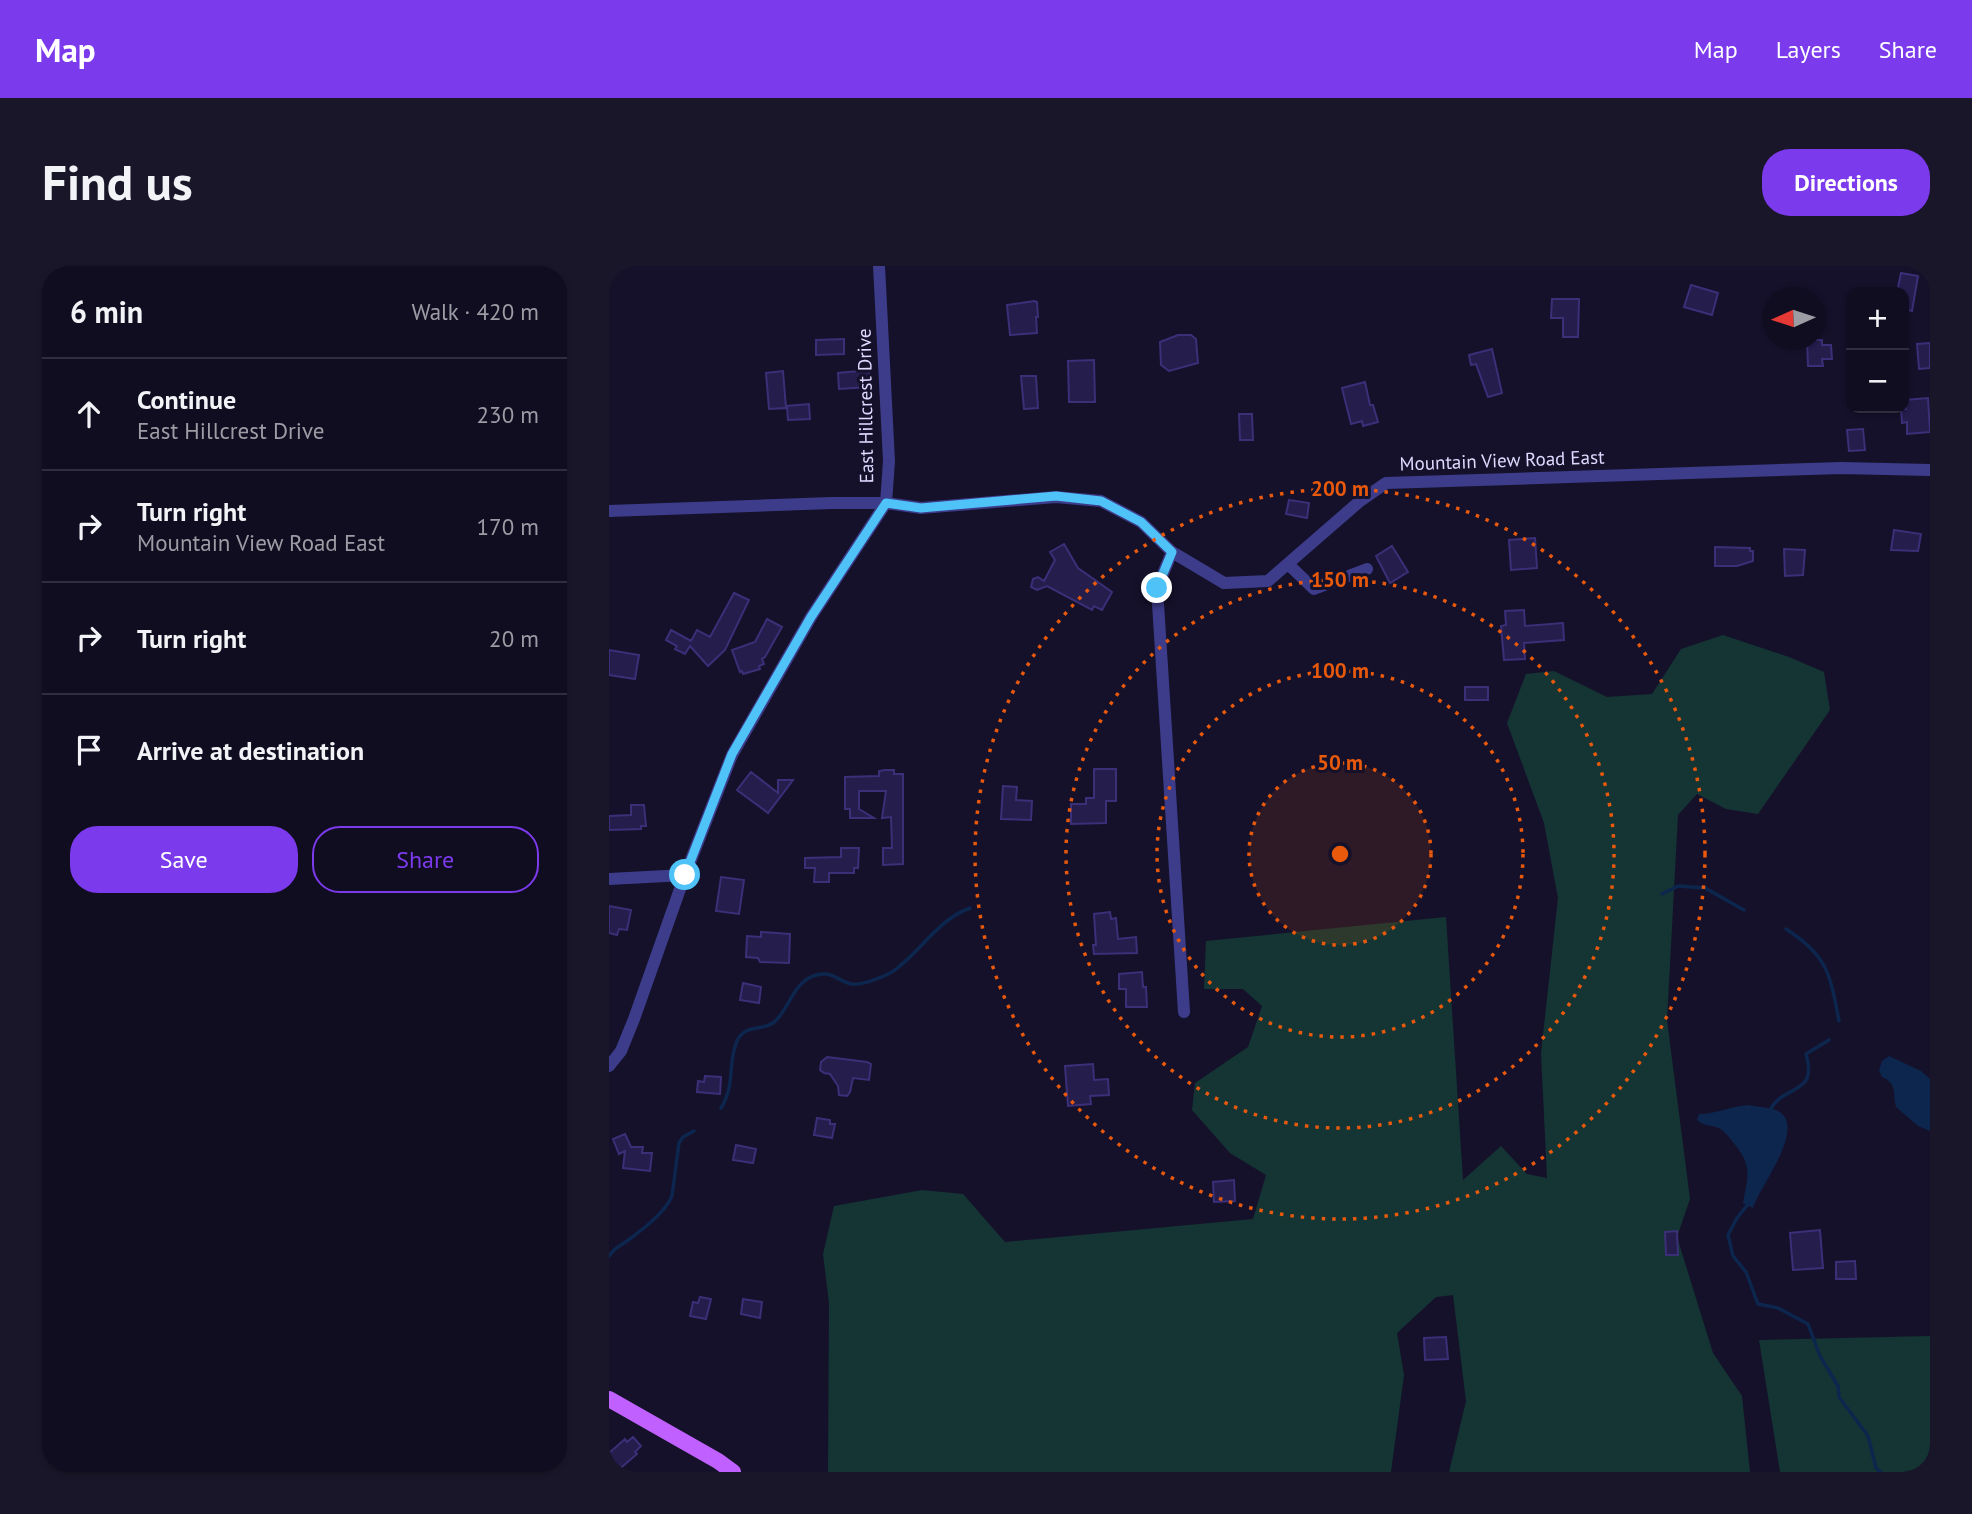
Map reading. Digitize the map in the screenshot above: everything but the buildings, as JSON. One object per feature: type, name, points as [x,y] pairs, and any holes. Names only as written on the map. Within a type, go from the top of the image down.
[{"type":"main road","points":[[609,1399],[733,1472]]},
{"type":"street","name":"East Hillcrest Drive","points":[[609,1066],[621,1051],[634,1019],[685,875],[732,754],[811,617],[886,503],[889,461],[879,266]]},
{"type":"street","name":"Mountain View Road East","points":[[609,511],[831,503],[886,503],[921,508],[1056,496],[1101,501],[1141,522],[1172,552],[1224,583],[1268,581],[1360,501],[1386,483],[1831,469],[1930,470]]},
{"type":"street","points":[[1172,552],[1157,588],[1184,1012]]},
{"type":"street","points":[[1289,565],[1314,589],[1367,569]]},
{"type":"street","points":[[609,879],[685,875]]},
{"type":"green space","points":[[1723,635],[1824,672],[1830,710],[1758,814],[1726,809],[1697,794],[1678,815],[1667,1020],[1690,1199],[1677,1237],[1713,1353],[1742,1396],[1750,1472],[1449,1472],[1466,1401],[1453,1295],[1436,1297],[1397,1333],[1404,1375],[1391,1472],[828,1472],[829,1303],[823,1254],[834,1206],[922,1190],[963,1194],[1005,1242],[1253,1219],[1266,1175],[1230,1153],[1192,1110],[1195,1083],[1248,1047],[1262,1006],[1243,989],[1204,989],[1206,941],[1446,917],[1463,1180],[1501,1146],[1527,1174],[1547,1178],[1541,1053],[1558,898],[1544,823],[1507,723],[1526,674],[1554,671],[1607,697],[1652,694],[1681,649]]},
{"type":"green space","points":[[1930,1336],[1930,1472],[1780,1472],[1759,1340]]},
{"type":"water","points":[[1889,1056],[1921,1071],[1930,1079],[1930,1131],[1918,1126],[1896,1107],[1892,1086],[1879,1070],[1882,1061]]},
{"type":"water","points":[[1749,1105],[1776,1110],[1785,1117],[1788,1128],[1779,1156],[1753,1208],[1743,1203],[1747,1167],[1741,1153],[1722,1130],[1697,1120],[1699,1114]]},
{"type":"waterway","points":[[1662,894],[1678,886],[1705,888],[1744,910]]},
{"type":"waterway","points":[[721,1108],[726,1099],[734,1049],[740,1036],[749,1030],[773,1023],[806,979],[826,974],[855,984],[883,976],[902,964],[948,920],[970,908]]},
{"type":"waterway","points":[[1786,929],[1811,948],[1825,968],[1839,1021]]},
{"type":"waterway","points":[[1769,1113],[1781,1097],[1797,1089],[1807,1078],[1809,1068],[1806,1054],[1829,1040]]},
{"type":"waterway","points":[[609,1256],[664,1209],[672,1196],[679,1143],[683,1137],[694,1131]]},
{"type":"waterway","points":[[1749,1203],[1728,1235],[1733,1256],[1746,1272],[1758,1304],[1778,1308],[1808,1324],[1820,1356],[1838,1386],[1839,1397],[1868,1436],[1876,1468],[1881,1472]]},
{"type":"route","points":[[685,875],[732,754],[811,617],[886,503],[921,508],[1056,496],[1101,501],[1141,522],[1172,552],[1157,588]]}]
